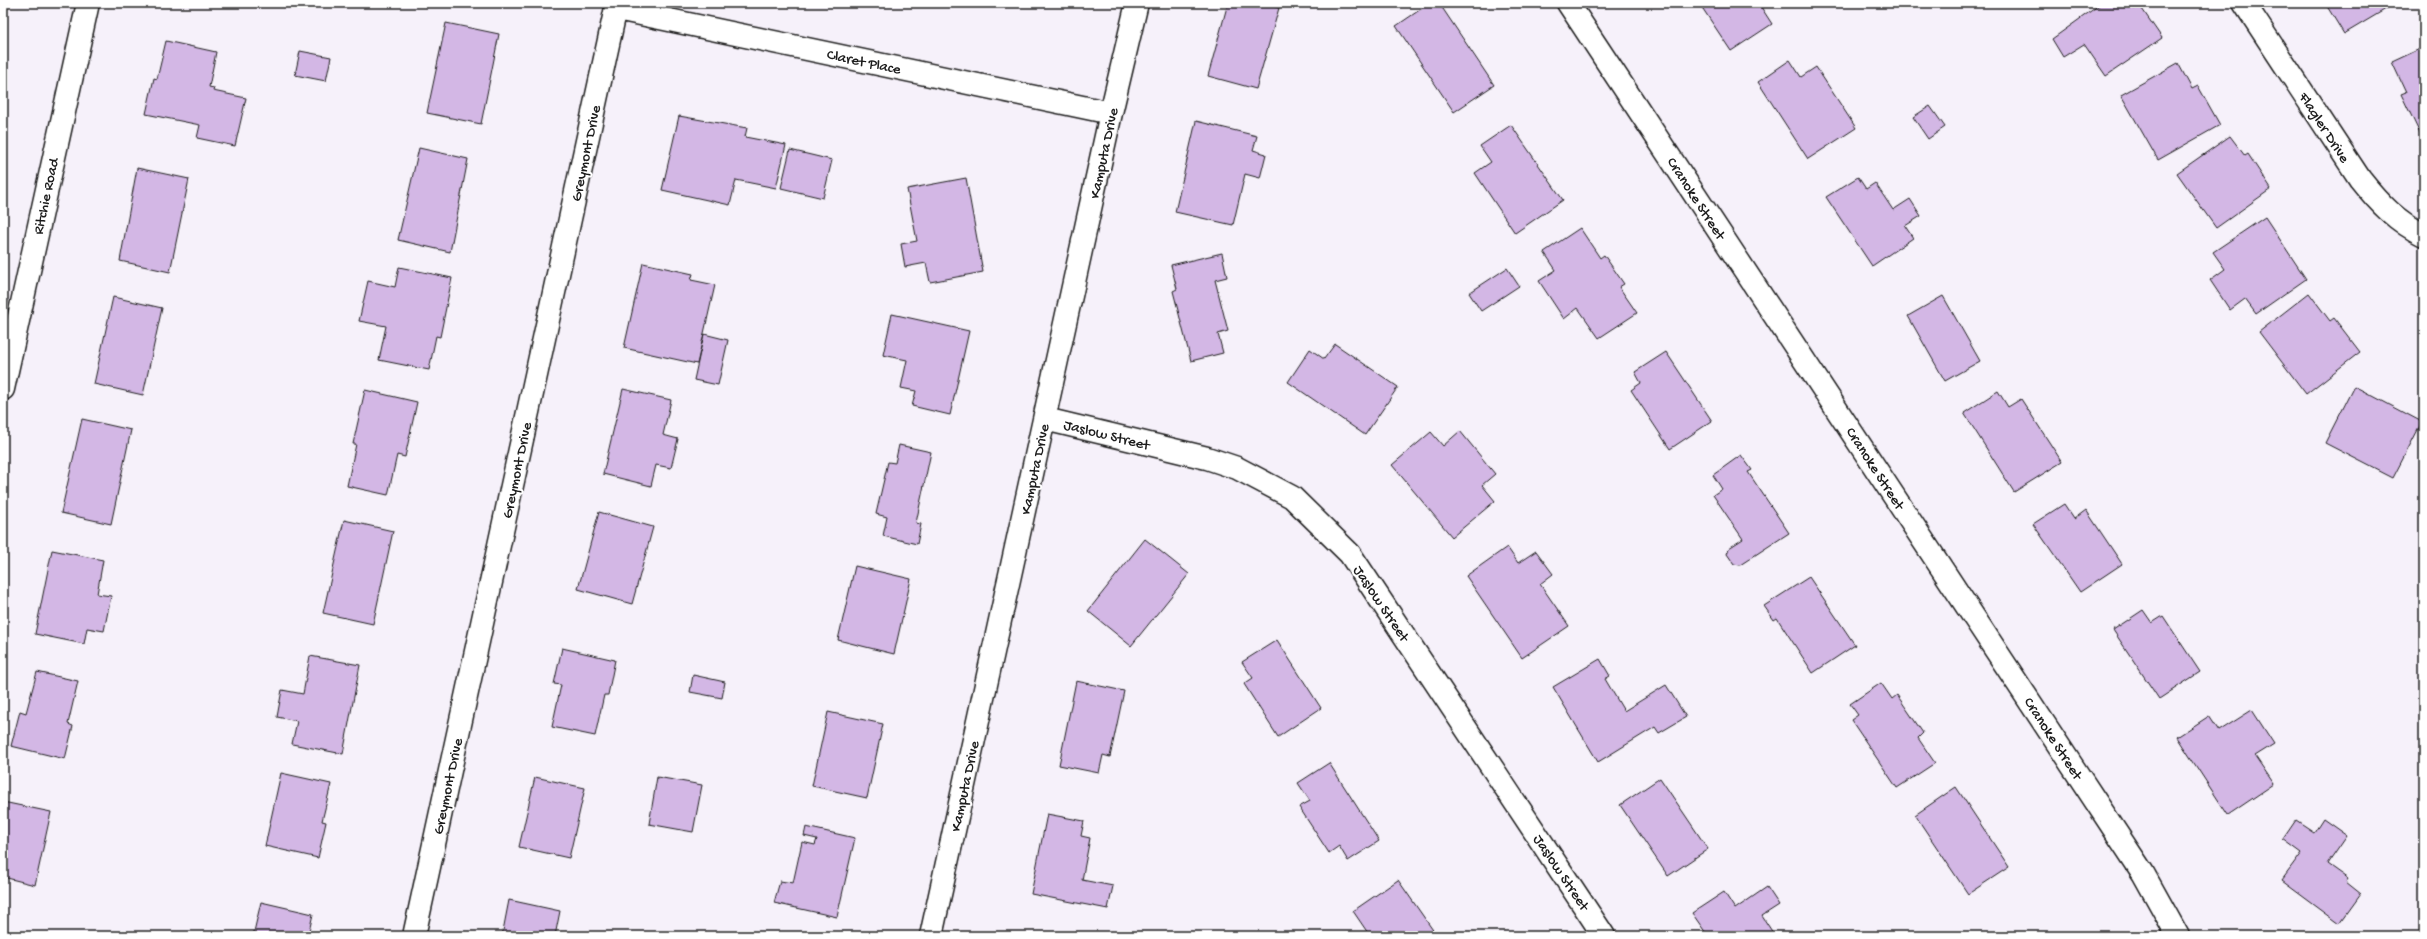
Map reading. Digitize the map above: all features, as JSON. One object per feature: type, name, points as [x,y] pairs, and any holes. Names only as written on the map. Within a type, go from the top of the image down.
[{"type":"street","name":"Ritchie Road","points":[[3,389],[88,3]]},
{"type":"street","name":"Kamputa Drive","points":[[932,936],[1111,114],[1138,3]]},
{"type":"street","name":"Cranoke Street","points":[[1568,3],[2143,873],[2178,936]]},
{"type":"street","name":"Flagler Drive","points":[[2244,3],[2360,180],[2382,206],[2407,227],[2424,235]]},
{"type":"street","name":"Claret Place","points":[[617,6],[1111,114]]},
{"type":"street","name":"Greymont Drive","points":[[414,936],[617,6]]},
{"type":"street","name":"Jaslow Street","points":[[1045,419],[1214,460],[1237,468],[1292,497],[1350,554],[1604,936]]},
{"type":"building","points":[[1228,3],[1263,3],[1279,8],[1256,89],[1208,76]]},
{"type":"building","points":[[1430,3],[1439,3],[1494,85],[1454,112],[1396,26]]},
{"type":"building","points":[[1699,3],[1766,3],[1761,7],[1772,24],[1731,51]]},
{"type":"building","points":[[2102,3],[2130,3],[2134,9],[2140,6],[2162,38],[2106,76],[2084,44],[2063,57],[2052,39]]},
{"type":"building","points":[[2325,3],[2396,3],[2344,34]]},
{"type":"building","points":[[446,23],[499,34],[481,124],[427,113]]},
{"type":"building","points":[[166,41],[216,52],[209,87],[214,88],[213,91],[246,98],[235,146],[197,138],[200,125],[146,114],[154,78],[157,79]]},
{"type":"building","points":[[2424,47],[2424,142],[2401,94],[2406,92],[2392,62]]},
{"type":"building","points":[[300,51],[331,57],[326,81],[295,75]]},
{"type":"building","points":[[1790,60],[1801,77],[1816,67],[1856,128],[1808,159],[1758,82]]},
{"type":"building","points":[[2178,63],[2192,89],[2198,86],[2220,125],[2158,160],[2121,95]]},
{"type":"building","points":[[1930,106],[1945,127],[1928,139],[1913,117]]},
{"type":"building","points":[[679,116],[747,128],[745,137],[786,145],[776,188],[736,180],[730,205],[662,190]]},
{"type":"building","points":[[1196,121],[1257,136],[1253,150],[1266,154],[1260,178],[1245,174],[1233,225],[1175,212]]},
{"type":"building","points":[[1511,125],[1563,200],[1515,233],[1475,173],[1491,162],[1480,146]]},
{"type":"building","points":[[2230,136],[2245,156],[2248,154],[2271,189],[2216,228],[2177,173]]},
{"type":"building","points":[[419,148],[468,159],[450,252],[398,240]]},
{"type":"building","points":[[790,150],[832,160],[823,198],[781,188]]},
{"type":"building","points":[[137,168],[189,179],[170,272],[120,261]]},
{"type":"building","points":[[1858,177],[1866,189],[1875,183],[1893,210],[1910,199],[1921,216],[1905,226],[1913,238],[1872,266],[1826,197]]},
{"type":"building","points":[[966,178],[983,272],[930,282],[926,263],[905,267],[901,244],[917,241],[907,189]]},
{"type":"building","points":[[2265,217],[2306,279],[2256,314],[2245,299],[2230,310],[2210,280],[2225,269],[2213,252]]},
{"type":"building","points":[[1580,228],[1600,258],[1604,255],[1624,284],[1619,287],[1637,313],[1599,338],[1578,308],[1564,319],[1539,281],[1556,270],[1544,252]]},
{"type":"building","points":[[1222,253],[1227,277],[1215,280],[1228,331],[1218,334],[1223,353],[1191,361],[1173,291],[1177,289],[1171,265]]},
{"type":"building","points":[[643,263],[693,274],[691,280],[715,285],[697,364],[624,348]]},
{"type":"building","points":[[399,267],[452,278],[440,337],[436,336],[429,370],[379,360],[386,326],[359,321],[368,281],[395,287]]},
{"type":"building","points":[[1507,268],[1519,286],[1481,311],[1469,293]]},
{"type":"building","points":[[2309,293],[2330,321],[2334,318],[2360,352],[2306,394],[2259,332]]},
{"type":"building","points":[[1943,296],[1980,361],[1945,381],[1908,316]]},
{"type":"building","points":[[113,297],[162,308],[143,395],[94,384]]},
{"type":"building","points":[[892,314],[969,331],[950,415],[912,406],[916,391],[901,388],[907,360],[883,355]]},
{"type":"building","points":[[704,334],[728,340],[718,385],[694,380]]},
{"type":"building","points":[[1335,344],[1398,387],[1365,435],[1288,382],[1310,349],[1324,359]]},
{"type":"building","points":[[1666,352],[1712,421],[1670,449],[1631,390],[1641,383],[1635,372]]},
{"type":"building","points":[[2354,386],[2422,422],[2393,478],[2325,443]]},
{"type":"building","points":[[623,389],[671,400],[663,435],[678,439],[671,468],[656,465],[651,486],[603,474]]},
{"type":"building","points":[[365,390],[417,402],[405,457],[397,455],[388,495],[347,486],[356,444],[353,444]]},
{"type":"building","points":[[1998,391],[2008,407],[2021,399],[2062,462],[2014,492],[1964,413]]},
{"type":"building","points":[[82,419],[131,430],[111,524],[61,513]]},
{"type":"building","points":[[1460,431],[1495,474],[1482,485],[1495,501],[1452,537],[1392,465],[1431,432],[1443,446]]},
{"type":"building","points":[[899,445],[931,452],[916,523],[921,524],[917,544],[883,536],[887,517],[876,514],[888,462],[895,463]]},
{"type":"building","points":[[1741,455],[1752,470],[1748,472],[1789,533],[1740,565],[1734,564],[1727,554],[1729,548],[1743,539],[1713,495],[1722,489],[1713,475]]},
{"type":"building","points":[[2064,504],[2074,519],[2086,510],[2122,564],[2080,592],[2033,524]]},
{"type":"building","points":[[599,512],[653,527],[632,604],[578,589]]},
{"type":"building","points":[[344,520],[393,531],[373,624],[323,613]]},
{"type":"building","points":[[1145,539],[1189,574],[1131,646],[1088,611]]},
{"type":"building","points":[[1507,547],[1518,563],[1536,551],[1553,574],[1540,584],[1569,626],[1522,658],[1466,576]]},
{"type":"building","points":[[52,550],[103,560],[97,594],[111,596],[104,631],[87,628],[84,644],[35,634]]},
{"type":"building","points":[[855,566],[911,579],[894,654],[838,640]]},
{"type":"building","points":[[1809,577],[1855,645],[1813,673],[1777,618],[1774,620],[1764,606]]},
{"type":"building","points":[[2143,610],[2152,623],[2163,616],[2200,672],[2159,699],[2113,630]]},
{"type":"building","points":[[1277,640],[1321,708],[1278,737],[1244,684],[1253,678],[1242,662]]},
{"type":"building","points":[[562,648],[615,660],[608,695],[604,695],[595,736],[552,727],[561,685],[554,684]]},
{"type":"building","points":[[310,656],[360,665],[343,754],[292,744],[297,721],[277,717],[282,690],[303,694]]},
{"type":"building","points":[[1600,659],[1610,676],[1605,679],[1624,711],[1666,685],[1686,717],[1659,733],[1655,727],[1598,762],[1553,687]]},
{"type":"building","points":[[37,672],[78,681],[68,724],[73,726],[65,759],[11,746],[20,711],[26,713]]},
{"type":"building","points":[[693,675],[725,682],[722,698],[690,692]]},
{"type":"building","points":[[1076,681],[1124,691],[1110,757],[1103,755],[1099,773],[1059,765]]},
{"type":"building","points":[[1881,683],[1892,699],[1897,695],[1923,733],[1918,738],[1935,763],[1897,788],[1851,720],[1858,715],[1850,704]]},
{"type":"building","points":[[2252,710],[2274,744],[2255,756],[2274,784],[2228,815],[2177,737],[2209,716],[2219,731]]},
{"type":"building","points":[[828,712],[883,724],[867,798],[812,786]]},
{"type":"building","points":[[1329,763],[1379,841],[1348,861],[1339,846],[1329,853],[1299,807],[1310,801],[1298,783]]},
{"type":"building","points":[[281,773],[331,784],[322,821],[326,822],[318,858],[265,846]]},
{"type":"building","points":[[535,777],[585,788],[569,858],[519,847]]},
{"type":"building","points":[[657,777],[702,785],[693,832],[649,824]]},
{"type":"building","points":[[1660,778],[1708,849],[1668,876],[1620,805]]},
{"type":"building","points":[[1956,787],[2009,867],[1968,894],[1915,815]]},
{"type":"building","points":[[3,802],[51,812],[35,885],[3,877]]},
{"type":"building","points":[[1047,814],[1084,821],[1081,836],[1090,838],[1082,880],[1113,886],[1108,909],[1031,894]]},
{"type":"building","points":[[2323,818],[2347,835],[2327,864],[2348,879],[2346,882],[2361,894],[2340,923],[2282,880],[2302,853],[2283,839],[2296,820],[2314,832]]},
{"type":"building","points":[[806,827],[855,838],[837,917],[774,903],[780,881],[793,883],[802,842],[815,845],[817,839],[804,836]]},
{"type":"building","points":[[1398,880],[1437,936],[1370,936],[1353,911]]},
{"type":"building","points":[[1767,887],[1779,905],[1762,916],[1775,936],[1708,936],[1692,913],[1724,892],[1735,909]]},
{"type":"building","points":[[509,900],[560,911],[555,936],[502,936]]},
{"type":"building","points":[[261,902],[313,914],[308,936],[253,936]]}]
